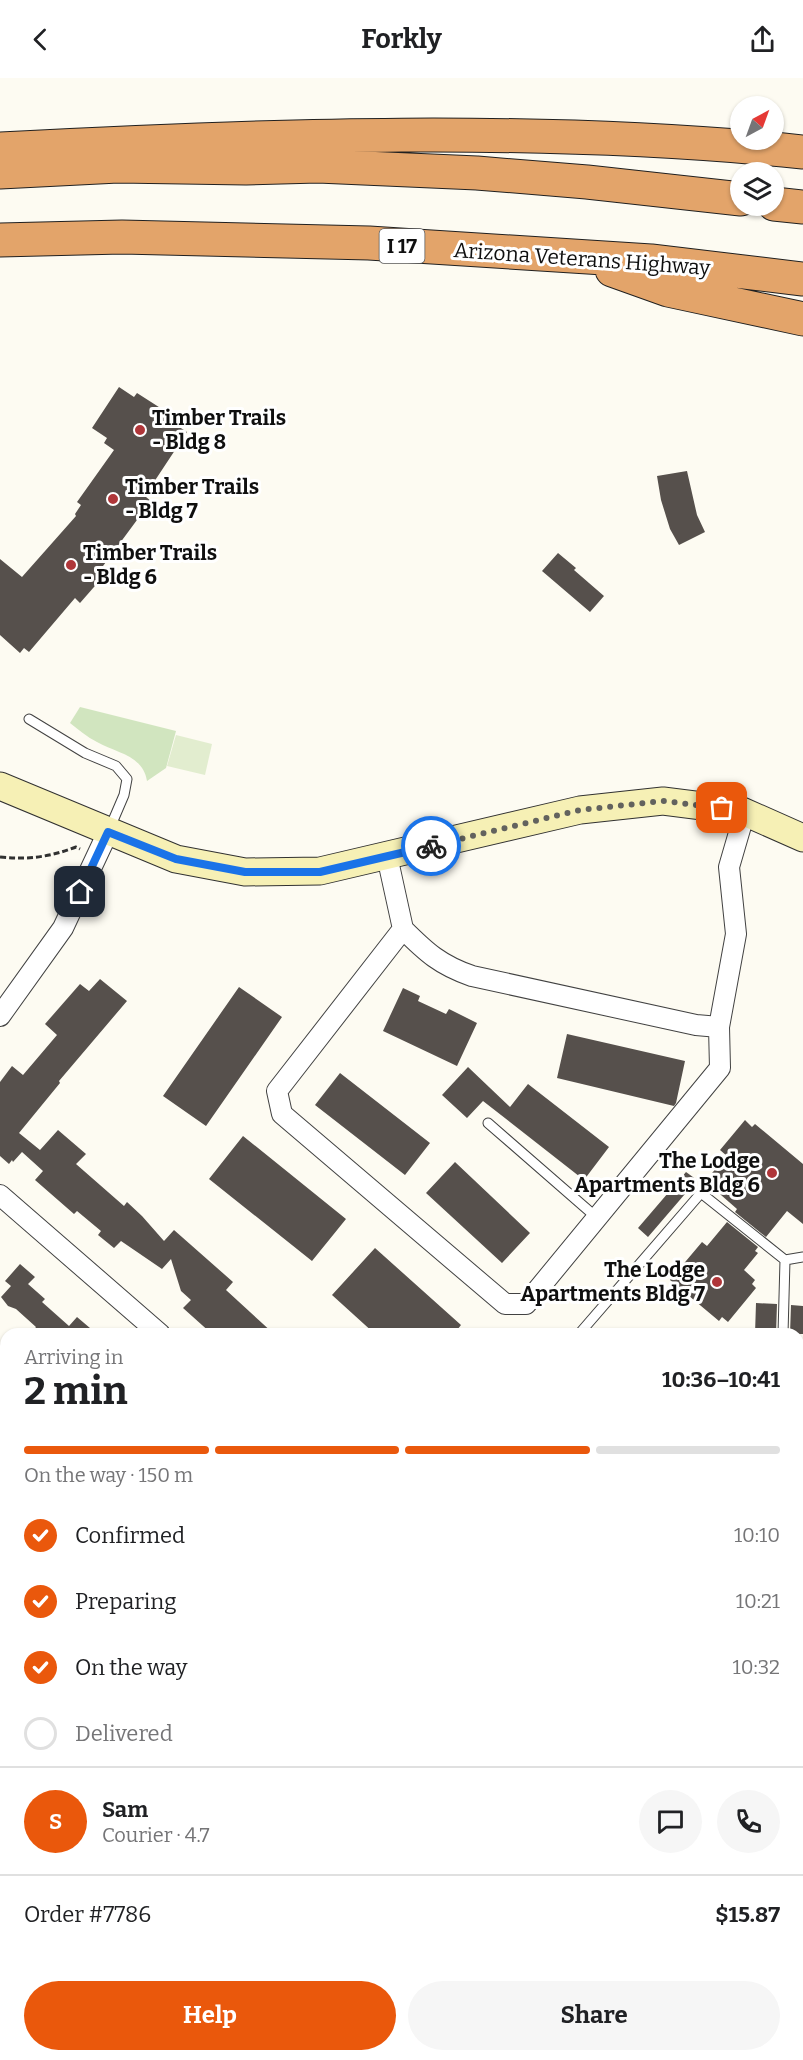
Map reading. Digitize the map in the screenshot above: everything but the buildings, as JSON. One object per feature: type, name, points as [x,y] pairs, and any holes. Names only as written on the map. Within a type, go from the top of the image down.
[{"type":"highway","points":[[0,149],[167,140],[368,135],[582,138],[747,146],[803,152]]},
{"type":"highway","points":[[0,172],[117,166],[246,168],[318,166],[499,175],[666,190],[730,199]]},
{"type":"highway","points":[[784,205],[803,207]]},
{"type":"highway","name":"Arizona Veterans Highway","points":[[0,240],[122,237],[369,243],[651,261],[803,279]]},
{"type":"highway","points":[[580,257],[668,290],[803,319]]},
{"type":"street","points":[[0,786],[176,859],[245,872],[320,872],[580,810],[663,801],[745,812],[803,838]]},
{"type":"street","points":[[403,929],[277,1091],[282,1114],[505,1304],[525,1304],[720,1068],[718,1027],[736,934],[729,867],[745,812]]},
{"type":"street","points":[[0,1016],[63,928],[108,832]]},
{"type":"street","points":[[387,856],[403,929],[432,957],[453,969],[472,976],[696,1025],[718,1027]]},
{"type":"street","points":[[0,1195],[153,1328]]},
{"type":"lane","points":[[29,719],[85,753],[116,766],[127,779],[124,795],[108,832]]},
{"type":"lane","points":[[488,1123],[596,1217]]},
{"type":"lane","points":[[584,1328],[701,1193],[785,1260],[803,1257]]},
{"type":"lane","points":[[783,1328],[785,1260]]},
{"type":"path","points":[[0,857],[22,859],[55,855],[76,847]]},
{"type":"green space","points":[[80,707],[176,731],[166,768],[147,781],[140,765],[134,760],[93,740],[70,723]]},
{"type":"green space","points":[[176,735],[212,744],[205,775],[167,766]]},
{"type":"way so far","points":[[431,846],[580,810],[663,801],[722,808]]},
{"type":"place","name":"Timber Trails - Bldg 8","points":[[140,430]]},
{"type":"place","name":"Timber Trails - Bldg 7","points":[[113,499]]},
{"type":"place","name":"Timber Trails - Bldg 6","points":[[71,565]]},
{"type":"place","name":"The Lodge Apartments Bldg 6","points":[[772,1173]]},
{"type":"place","name":"The Lodge Apartments Bldg 7","points":[[717,1282]]},
{"type":"route","points":[[80,892],[108,832],[176,859],[245,872],[320,872],[431,846]]}]
